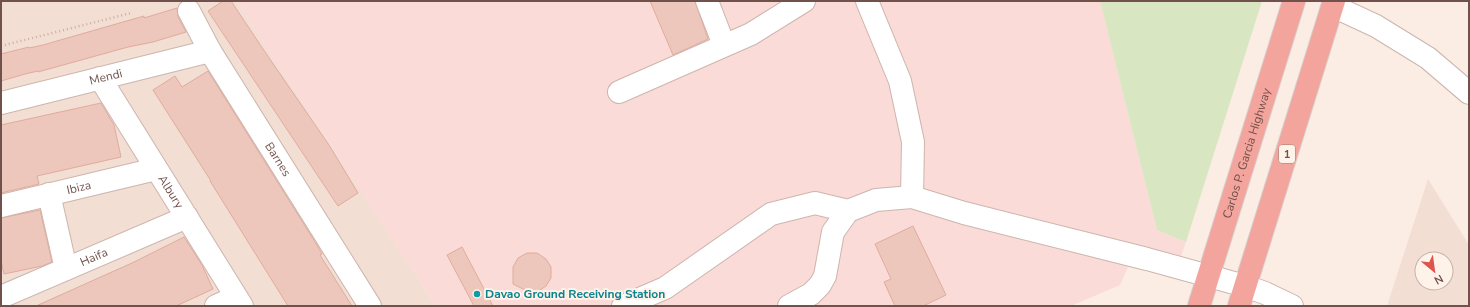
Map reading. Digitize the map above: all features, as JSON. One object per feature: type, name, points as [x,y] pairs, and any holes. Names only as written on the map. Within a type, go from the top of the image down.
[{"type":"highway","name":"Carlos P. Garcia Highway","points":[[1199,306],[1294,1]]},
{"type":"highway","name":"1","points":[[1242,296],[1333,4]]},
{"type":"street","points":[[707,1],[724,46]]},
{"type":"street","points":[[619,92],[751,34],[804,1]]},
{"type":"street","points":[[867,1],[900,81],[913,142],[912,197]]},
{"type":"street","points":[[1333,4],[1376,26],[1428,58],[1469,93]]},
{"type":"street","name":"Barnes","points":[[189,11],[210,51],[370,306]]},
{"type":"street","name":"Mendi","points":[[1,102],[210,51]]},
{"type":"street","name":"Albury","points":[[100,78],[239,301]]},
{"type":"street","name":"Ibiza","points":[[1,206],[156,169]]},
{"type":"street","points":[[49,194],[66,269]]},
{"type":"street","points":[[789,306],[811,294],[820,285],[825,276],[833,232],[848,211],[876,200],[912,197],[964,213],[1147,258],[1208,276],[1242,296],[1265,293],[1292,306]]},
{"type":"street","points":[[623,306],[666,288],[770,214],[815,203],[848,211]]},
{"type":"street","name":"Haifa","points":[[1,297],[187,217]]},
{"type":"street","points":[[216,306],[239,301]]},
{"type":"path","points":[[1,46],[131,13]]},
{"type":"shaded area","points":[[1,1],[236,1],[436,306],[1,306]]},
{"type":"shaded area","points":[[236,1],[1100,1],[1157,230],[1186,242],[1173,279],[1130,262],[1120,285],[1071,306],[436,306]]},
{"type":"shaded area","points":[[1428,179],[1469,245],[1469,306],[1387,306]]},
{"type":"green space","points":[[1100,1],[1262,1],[1186,242],[1157,230]]},
{"type":"building","points":[[223,1],[231,1],[329,145],[358,193],[338,206],[208,11]]},
{"type":"building","points":[[650,1],[695,1],[708,39],[673,55]]},
{"type":"building","points":[[177,8],[178,17],[186,32],[153,42],[128,47],[1,81],[1,54],[43,45]]},
{"type":"building","points":[[208,71],[315,242],[322,254],[320,255],[352,306],[288,306],[153,90],[175,76],[182,87]]},
{"type":"building","points":[[101,103],[114,125],[121,157],[37,176],[39,184],[1,193],[1,125]]},
{"type":"building","points":[[40,210],[52,262],[42,266],[4,274],[1,261],[1,218]]},
{"type":"building","points":[[913,226],[946,295],[923,306],[895,306],[884,282],[891,279],[875,244]]},
{"type":"building","points":[[184,237],[202,265],[213,289],[176,306],[36,306],[132,263]]},
{"type":"building","points":[[462,247],[493,306],[474,306],[447,255]]},
{"type":"building","points":[[527,253],[537,253],[546,259],[551,267],[551,278],[546,286],[537,292],[527,291],[513,284],[513,267],[518,258]]},
{"type":"place","name":"Davao Ground Receiving Station","points":[[477,294]]}]
